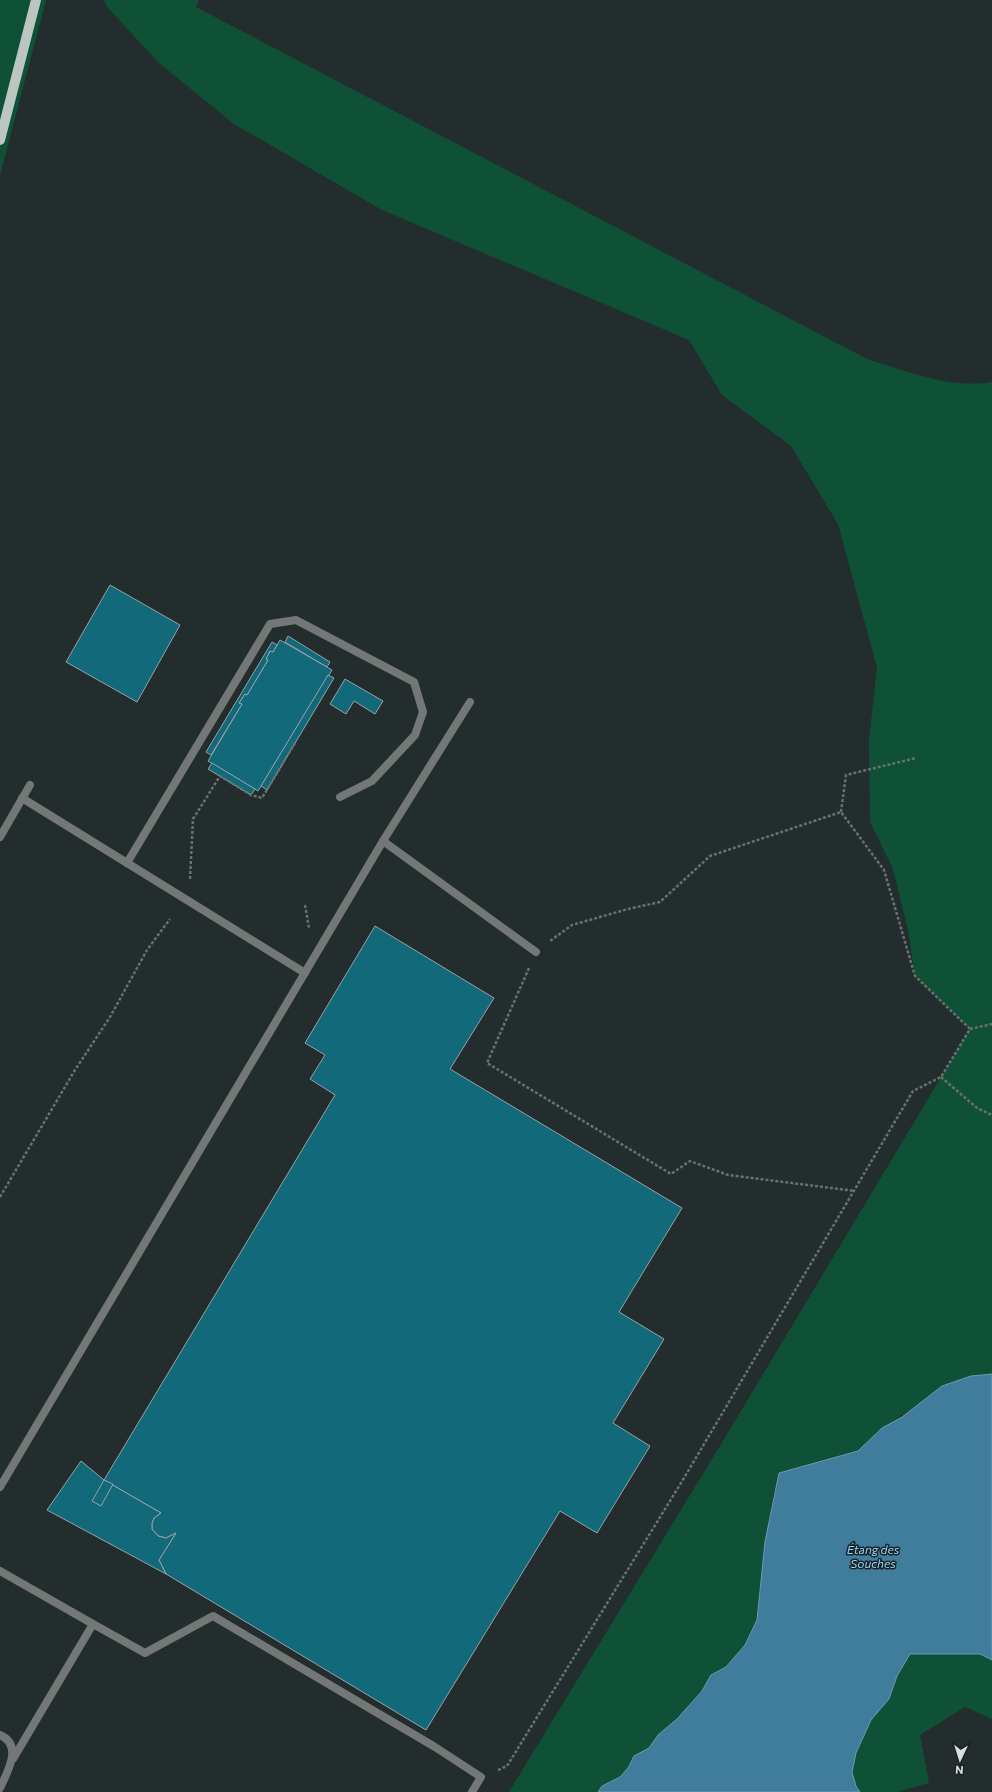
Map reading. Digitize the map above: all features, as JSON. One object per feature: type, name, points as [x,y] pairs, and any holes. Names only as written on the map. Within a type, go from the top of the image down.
[{"type":"main road","points":[[0,140],[36,0]]},
{"type":"street","points":[[127,863],[270,624],[296,620],[414,682],[424,712],[414,735],[372,781],[340,797]]},
{"type":"street","points":[[0,1487],[230,1098],[273,1029],[383,841],[470,702]]},
{"type":"street","points":[[0,837],[30,785]]},
{"type":"street","points":[[22,798],[305,973]]},
{"type":"street","points":[[383,841],[536,952]]},
{"type":"street","points":[[0,1571],[145,1653],[213,1616],[435,1747],[481,1777],[472,1792]]},
{"type":"street","points":[[8,1792],[0,1787],[13,1759],[93,1624]]},
{"type":"street","points":[[0,1735],[7,1738],[11,1746],[13,1759]]},
{"type":"path","points":[[189,884],[193,818],[220,776],[251,795],[262,798],[295,743]]},
{"type":"path","points":[[916,758],[846,775],[841,812],[884,870],[915,976],[970,1029]]},
{"type":"path","points":[[841,812],[710,856],[660,902],[628,909],[572,925],[536,952],[487,1063],[671,1174],[690,1161],[728,1175],[854,1191]]},
{"type":"path","points":[[0,1196],[75,1070],[110,1017],[147,950],[170,919]]},
{"type":"path","points":[[481,1777],[507,1766],[681,1483],[913,1091],[941,1077],[970,1029],[992,1024]]},
{"type":"path","points":[[941,1077],[977,1108],[992,1115]]},
{"type":"green space","points":[[0,0],[46,0],[0,175]]},
{"type":"green space","points":[[104,0],[199,0],[196,7],[867,359],[928,378],[944,381],[976,384],[992,382],[992,1374],[971,1376],[921,1403],[882,1428],[858,1451],[779,1473],[773,1496],[757,1620],[745,1645],[726,1667],[711,1675],[702,1691],[677,1719],[658,1735],[649,1748],[634,1756],[628,1768],[620,1777],[602,1786],[598,1792],[509,1792],[726,1436],[970,1029],[915,976],[908,930],[893,869],[870,822],[869,740],[877,668],[838,524],[791,446],[722,395],[689,340],[382,210],[234,124],[159,63],[107,7]]},
{"type":"green space","points":[[910,1654],[980,1654],[992,1660],[992,1719],[965,1707],[920,1735],[929,1783],[897,1792],[860,1792],[856,1786],[852,1772],[856,1753],[871,1720],[889,1699],[897,1676]]},
{"type":"water","name":"Étang des Souches","points":[[992,1374],[992,1660],[980,1654],[910,1654],[897,1676],[889,1699],[871,1720],[856,1753],[852,1772],[856,1786],[860,1792],[598,1792],[602,1786],[620,1777],[628,1768],[634,1756],[649,1748],[658,1735],[677,1719],[702,1691],[711,1675],[726,1667],[745,1645],[757,1620],[765,1542],[779,1473],[858,1451],[882,1428],[902,1417],[942,1386],[971,1376]]},
{"type":"building","points":[[110,585],[180,625],[137,702],[66,662]]},
{"type":"building","points":[[288,636],[330,662],[327,667],[285,642]]},
{"type":"building","points":[[280,640],[332,670],[258,791],[208,761],[242,704],[239,703],[245,694],[247,695],[268,660],[266,659],[270,651],[273,652]]},
{"type":"building","points":[[272,642],[277,645],[273,652],[270,651],[266,659],[268,660],[247,695],[245,694],[239,703],[242,704],[211,755],[206,752]]},
{"type":"building","points":[[328,675],[334,678],[267,790],[261,786]]},
{"type":"building","points":[[345,679],[383,701],[375,714],[354,701],[346,714],[330,704]]},
{"type":"building","points":[[212,763],[255,789],[251,795],[208,769]]},
{"type":"building","points":[[375,926],[494,998],[450,1069],[682,1208],[619,1312],[664,1339],[613,1423],[650,1446],[597,1533],[560,1511],[426,1730],[166,1574],[159,1560],[176,1533],[166,1538],[158,1536],[152,1529],[152,1523],[154,1518],[161,1513],[104,1480],[335,1095],[310,1079],[325,1055],[305,1043]]},
{"type":"building","points":[[81,1461],[104,1480],[161,1513],[154,1518],[152,1529],[158,1536],[166,1538],[176,1533],[159,1560],[166,1574],[47,1510]]},
{"type":"building","points":[[104,1480],[113,1484],[101,1506],[92,1501]]}]
